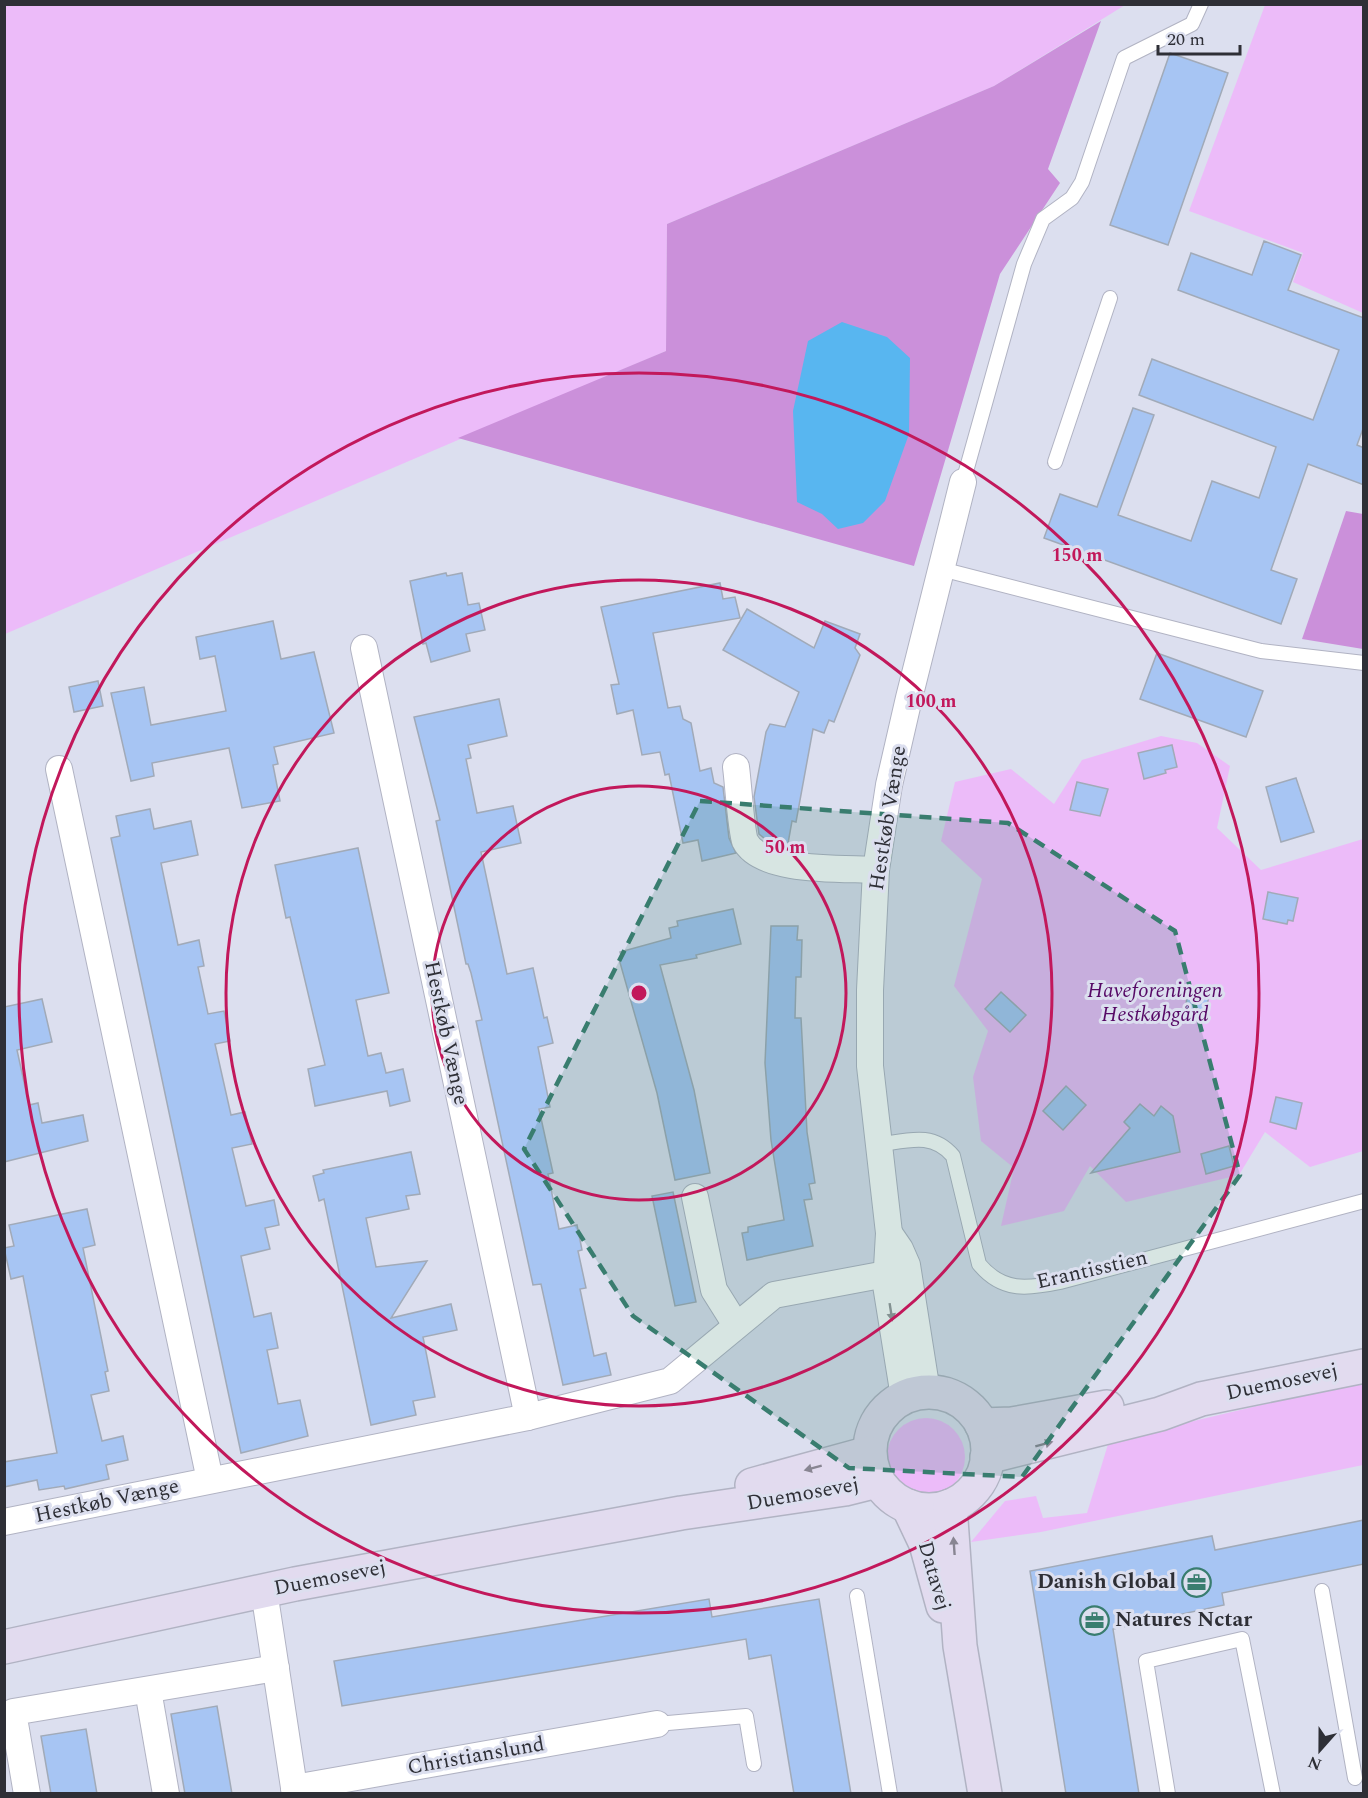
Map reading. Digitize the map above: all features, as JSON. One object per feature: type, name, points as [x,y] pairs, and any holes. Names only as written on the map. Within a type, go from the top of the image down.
[{"type":"street","name":"Hestkøb Vænge","points":[[916,1394],[886,1274],[889,1233],[877,1144],[870,1066],[870,990],[876,870],[890,785],[963,482]]},
{"type":"street","name":"Hestkøb Vænge","points":[[364,648],[528,1417]]},
{"type":"street","points":[[736,767],[745,841],[760,856],[778,864],[876,870]]},
{"type":"street","points":[[59,769],[210,1480]]},
{"type":"street","points":[[695,1197],[714,1290],[736,1325]]},
{"type":"street","name":"Hestkøb Vænge","points":[[889,1233],[907,1265],[916,1394]]},
{"type":"street","name":"Hestkøb Vænge","points":[[4,1522],[528,1417],[670,1381],[774,1295],[886,1274]]},
{"type":"street","name":"Duemosevej","points":[[987,1457],[1160,1414],[1201,1399],[1364,1366]]},
{"type":"street","points":[[916,1394],[944,1394],[960,1400],[982,1425],[987,1441],[985,1470],[972,1492],[950,1506],[936,1510],[908,1506],[893,1498],[874,1467],[876,1423],[888,1407],[916,1394]]},
{"type":"street","name":"Duemosevej","points":[[982,1425],[1012,1424],[1161,1398],[1201,1399]]},
{"type":"street","name":"Duemosevej","points":[[4,1647],[264,1591],[670,1515],[683,1504],[874,1467]]},
{"type":"street","name":"Datavej","points":[[908,1506],[926,1544],[947,1624],[960,1646]]},
{"type":"street","name":"Datavej","points":[[950,1506],[960,1646],[985,1794]]},
{"type":"street","name":"Christianslund","points":[[264,1591],[294,1791],[657,1724]]},
{"type":"street","points":[[27,1794],[13,1712],[276,1668]]},
{"type":"street","points":[[148,1689],[166,1794]]},
{"type":"lane","points":[[963,482],[1024,264],[1043,219],[1072,198],[1082,182],[1124,58],[1192,24],[1201,4]]},
{"type":"lane","points":[[1055,462],[1110,298]]},
{"type":"lane","points":[[941,569],[1262,651],[1364,663]]},
{"type":"lane","name":"Erantisstien","points":[[877,1144],[931,1139],[944,1144],[953,1156],[979,1264],[990,1277],[1004,1285],[1038,1286],[1060,1282],[1364,1201]]},
{"type":"lane","points":[[1322,1591],[1355,1778]]},
{"type":"lane","points":[[857,1596],[890,1794]]},
{"type":"lane","points":[[1168,1794],[1146,1661],[1242,1639],[1273,1794]]},
{"type":"lane","points":[[657,1724],[746,1716],[754,1764]]},
{"type":"highlighted area","points":[[700,801],[1008,823],[1175,931],[1240,1175],[1022,1477],[849,1468],[633,1316],[524,1149]]},
{"type":"green space","points":[[5,5],[1125,5],[994,86],[667,224],[666,351],[5,634]]},
{"type":"green space","points":[[1265,5],[1363,5],[1363,313],[1293,282],[1303,253],[1189,211]]},
{"type":"green space","name":"Haveforeningen Hestkøbgård","points":[[1161,736],[1197,743],[1230,766],[1217,828],[1261,870],[1363,839],[1363,1151],[1310,1167],[1265,1132],[1239,1175],[1126,1202],[1090,1166],[1064,1211],[1001,1226],[1014,1168],[981,1141],[973,1077],[988,1031],[954,986],[982,879],[941,841],[955,782],[1011,769],[1054,804],[1082,760]]},
{"type":"green space","points":[[1363,1381],[1363,1465],[1041,1532],[971,1542],[1005,1501],[1036,1496],[1043,1518],[1087,1513],[1109,1441]]},
{"type":"green space","points":[[926,1418],[941,1421],[954,1429],[962,1442],[965,1457],[962,1472],[954,1485],[941,1493],[926,1496],[911,1493],[898,1485],[890,1472],[887,1457],[890,1442],[898,1429],[911,1421]]},
{"type":"shaded area","points":[[1101,21],[1048,169],[1060,183],[1000,274],[914,566],[458,438],[666,351],[667,224],[994,86]]},
{"type":"shaded area","points":[[1346,511],[1363,514],[1363,649],[1302,639]]},
{"type":"water","points":[[842,322],[887,337],[910,358],[909,434],[885,501],[863,523],[838,529],[822,514],[797,502],[793,411],[808,341]]},
{"type":"building","points":[[1170,53],[1228,73],[1168,245],[1110,225]]},
{"type":"building","points":[[1264,241],[1301,255],[1288,290],[1364,318],[1364,426],[1357,445],[1364,448],[1364,485],[1308,464],[1271,570],[1297,579],[1281,624],[1044,538],[1060,494],[1097,507],[1133,408],[1154,415],[1118,515],[1191,541],[1212,481],[1259,498],[1276,447],[1139,395],[1152,359],[1313,420],[1339,350],[1178,290],[1191,253],[1252,275]]},
{"type":"building","points":[[446,573],[447,576],[462,573],[468,605],[479,603],[485,630],[466,634],[470,651],[431,662],[426,643],[423,644],[410,581]]},
{"type":"building","points":[[720,583],[723,599],[735,597],[740,618],[653,633],[668,708],[680,706],[683,719],[691,723],[700,771],[711,768],[714,783],[723,787],[729,838],[736,853],[702,861],[698,840],[683,843],[669,774],[665,775],[660,752],[642,755],[633,710],[617,714],[611,685],[619,684],[601,607]]},
{"type":"building","points":[[747,609],[814,648],[825,621],[860,634],[855,648],[860,655],[834,722],[829,720],[824,733],[813,729],[796,822],[792,821],[787,849],[773,845],[759,834],[754,797],[766,732],[770,724],[785,727],[799,692],[723,650]]},
{"type":"building","points":[[273,621],[281,659],[314,652],[334,733],[274,747],[278,764],[273,765],[280,801],[242,808],[229,748],[152,763],[154,776],[131,781],[111,693],[144,687],[151,725],[226,711],[215,656],[200,659],[196,637]]},
{"type":"building","points":[[1157,653],[1263,691],[1246,737],[1140,699]]},
{"type":"building","points":[[98,681],[103,706],[74,712],[69,687]]},
{"type":"building","points":[[499,699],[507,736],[468,745],[471,758],[466,759],[477,813],[513,806],[521,843],[481,852],[507,974],[533,968],[544,1018],[547,1017],[553,1043],[538,1047],[550,1107],[539,1109],[553,1173],[548,1174],[559,1229],[577,1225],[582,1250],[578,1251],[586,1288],[580,1289],[594,1356],[606,1353],[611,1375],[563,1385],[541,1284],[533,1285],[476,1021],[482,1020],[471,973],[466,964],[436,821],[440,820],[414,717]]},
{"type":"building","points":[[1172,745],[1177,767],[1165,770],[1166,773],[1144,779],[1138,753]]},
{"type":"building","points":[[1296,778],[1314,832],[1281,842],[1266,787]]},
{"type":"building","points":[[1077,782],[1108,789],[1100,816],[1070,810]]},
{"type":"building","points":[[150,809],[154,829],[191,821],[198,855],[161,863],[178,945],[199,940],[204,966],[198,967],[208,1014],[224,1011],[230,1041],[215,1044],[231,1115],[245,1112],[252,1144],[232,1148],[246,1206],[274,1200],[279,1225],[265,1228],[270,1249],[241,1256],[254,1317],[271,1313],[278,1348],[267,1350],[278,1404],[300,1400],[308,1436],[241,1453],[111,838],[120,836],[116,816]]},
{"type":"building","points":[[358,848],[389,993],[356,1000],[368,1056],[381,1053],[386,1073],[403,1069],[410,1101],[390,1106],[387,1091],[315,1106],[308,1069],[325,1065],[290,917],[286,918],[275,865]]},
{"type":"building","points":[[1268,892],[1298,898],[1293,921],[1288,920],[1287,924],[1263,919]]},
{"type":"building","points":[[733,909],[741,944],[696,955],[697,958],[660,965],[694,1090],[710,1173],[675,1180],[657,1093],[619,959],[622,958],[620,952],[671,938],[669,928],[678,926],[677,921]]},
{"type":"building","points":[[771,926],[798,926],[797,940],[802,940],[801,977],[796,977],[795,1018],[801,1018],[807,1132],[815,1183],[809,1184],[812,1199],[804,1200],[813,1246],[747,1260],[742,1233],[748,1232],[748,1227],[784,1220],[771,1140],[765,1063]]},
{"type":"building","points":[[1001,992],[1026,1015],[1010,1032],[985,1009]]},
{"type":"building","points":[[1188,992],[1209,996],[1204,1020],[1184,1016]]},
{"type":"building","points":[[42,999],[52,1042],[17,1050],[29,1105],[38,1103],[42,1123],[83,1115],[88,1141],[4,1162],[4,1007]]},
{"type":"building","points":[[1066,1086],[1086,1105],[1063,1130],[1043,1111]]},
{"type":"building","points":[[1276,1097],[1302,1103],[1296,1129],[1270,1122]]},
{"type":"building","points":[[1140,1104],[1154,1116],[1161,1106],[1173,1116],[1180,1152],[1091,1173],[1130,1128],[1124,1122]]},
{"type":"building","points":[[1229,1146],[1234,1166],[1206,1174],[1201,1154]]},
{"type":"building","points":[[411,1152],[420,1194],[406,1196],[409,1209],[366,1218],[376,1267],[427,1261],[391,1318],[451,1304],[457,1330],[423,1337],[435,1397],[413,1401],[416,1415],[371,1425],[324,1199],[319,1201],[313,1176],[324,1173],[323,1170]]},
{"type":"building","points":[[673,1192],[696,1302],[675,1306],[652,1196]]},
{"type":"building","points":[[87,1209],[95,1245],[83,1248],[108,1371],[105,1372],[109,1391],[91,1395],[102,1441],[123,1436],[128,1460],[106,1465],[109,1479],[65,1489],[64,1486],[39,1490],[37,1480],[4,1487],[4,1462],[57,1453],[23,1276],[11,1279],[4,1248],[14,1246],[9,1225]]},
{"type":"building","points":[[1364,1520],[1364,1564],[1222,1593],[1224,1605],[1113,1629],[1139,1794],[1066,1794],[1030,1571],[1212,1536],[1215,1550]]},
{"type":"building","points":[[709,1599],[712,1617],[819,1599],[851,1794],[794,1794],[771,1655],[749,1659],[746,1639],[342,1706],[334,1661]]},
{"type":"building","points":[[217,1706],[232,1794],[185,1794],[171,1714]]},
{"type":"building","points":[[86,1729],[97,1794],[51,1794],[41,1736]]},
{"type":"place","name":"Danish Global","points":[[1197,1582]]},
{"type":"place","name":"Natures Nctar","points":[[1094,1620]]}]
